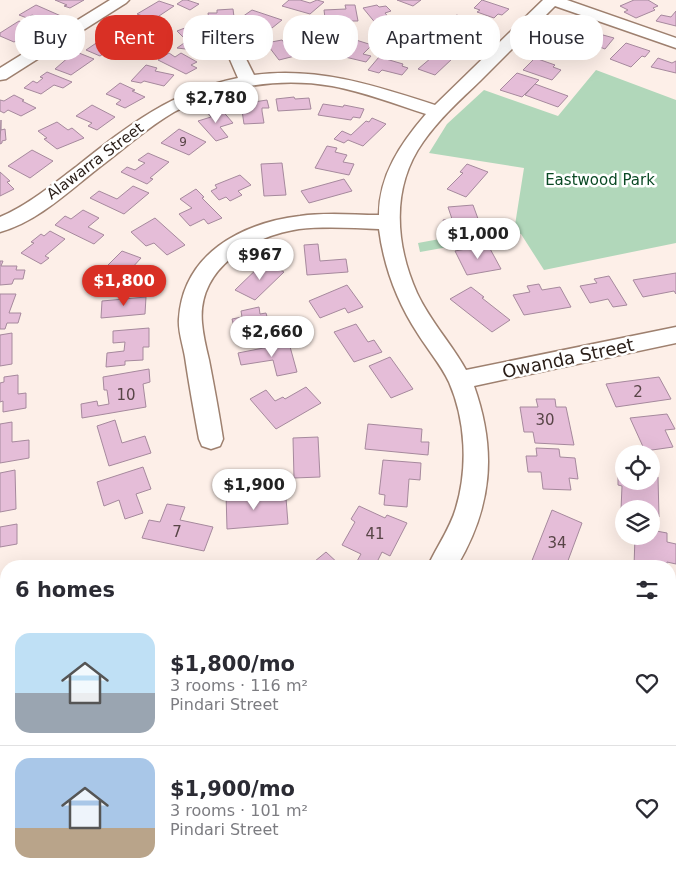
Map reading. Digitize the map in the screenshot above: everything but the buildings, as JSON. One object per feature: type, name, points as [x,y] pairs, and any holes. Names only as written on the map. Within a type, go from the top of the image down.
[{"type":"street","points":[[0,76],[121,0]]},
{"type":"street","points":[[445,560],[463,527],[477,474],[477,444],[471,415],[460,380],[425,327],[402,281],[394,254],[389,222],[392,194],[399,167],[416,138],[437,112],[552,0],[676,43]]},
{"type":"street","points":[[238,60],[248,82]]},
{"type":"street","name":"Alawarra Street","points":[[0,225],[28,211],[168,108],[201,93],[248,82],[291,78],[330,80],[437,112]]},
{"type":"street","points":[[211,439],[190,321],[192,303],[198,284],[207,269],[234,246],[250,236],[288,224],[331,221],[389,222]]},
{"type":"street","name":"Owanda Street","points":[[460,380],[676,335]]},
{"type":"green space","name":"Eastwood Park","points":[[596,70],[676,100],[676,243],[544,270],[521,234],[420,252],[418,243],[515,225],[524,168],[429,153],[447,124],[484,90],[558,116]]}]
